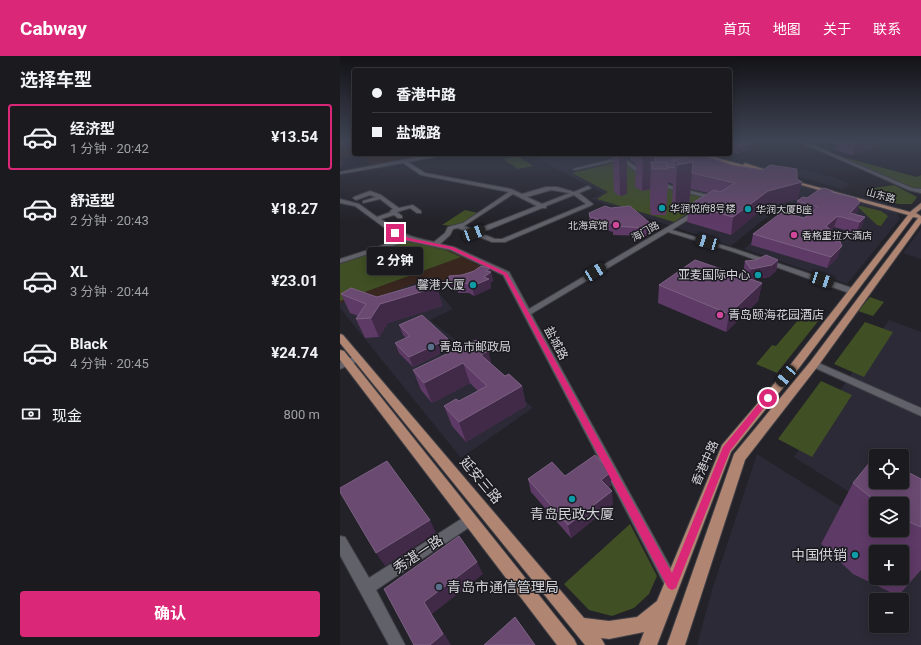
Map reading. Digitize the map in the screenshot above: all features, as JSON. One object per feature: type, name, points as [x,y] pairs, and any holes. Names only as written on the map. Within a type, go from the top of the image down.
[{"type":"main road","name":"山东路","points":[[746,167],[919,214]]},
{"type":"main road","name":"山东路","points":[[756,167],[897,206],[919,214]]},
{"type":"main road","name":"香港中路","points":[[648,645],[726,450],[852,291],[919,214]]},
{"type":"main road","points":[[676,645],[739,458],[814,364],[919,214]]},
{"type":"main road","name":"延安三路","points":[[340,337],[346,360],[469,520],[568,645]]},
{"type":"main road","name":"延安三路","points":[[346,360],[444,464],[596,645]]},
{"type":"main road","points":[[580,626],[609,630],[641,625],[664,606]]},
{"type":"street","points":[[340,173],[369,167]]},
{"type":"street","points":[[414,167],[424,174],[513,192],[544,207]]},
{"type":"street","points":[[575,169],[581,167]]},
{"type":"street","points":[[634,167],[658,183],[719,199],[713,202]]},
{"type":"street","points":[[861,167],[911,189],[921,195]]},
{"type":"street","points":[[474,233],[544,207],[588,188]]},
{"type":"street","points":[[459,226],[494,242],[503,240],[590,204],[581,197],[556,189],[546,189],[532,195],[522,196]]},
{"type":"street","points":[[911,189],[921,191]]},
{"type":"street","points":[[436,244],[448,234],[450,228],[465,224],[513,192]]},
{"type":"street","points":[[356,198],[370,193],[380,197],[398,213]]},
{"type":"street","points":[[365,202],[380,197]]},
{"type":"street","name":"盐城路","points":[[340,201],[357,205],[395,233],[408,239],[452,248],[506,274],[672,584]]},
{"type":"street","points":[[376,218],[398,213],[412,206],[419,212]]},
{"type":"street","points":[[667,230],[706,206]]},
{"type":"street","name":"海门路","points":[[527,313],[667,230],[733,250],[852,291]]},
{"type":"street","points":[[340,261],[408,239]]},
{"type":"street","points":[[814,364],[921,412]]},
{"type":"street","name":"秀湛一路","points":[[367,588],[469,520]]},
{"type":"street","points":[[340,542],[367,588],[396,645]]},
{"type":"shaded area","points":[[554,167],[739,167],[825,192],[771,214],[731,246],[590,199],[603,193]]},
{"type":"shaded area","points":[[804,169],[851,184],[842,189],[792,175]]},
{"type":"shaded area","points":[[831,194],[889,209],[897,213],[900,219],[847,284],[744,249],[780,216]]},
{"type":"shaded area","points":[[921,229],[921,259],[903,253],[920,230]]},
{"type":"shaded area","points":[[405,241],[449,249],[484,268],[435,289],[424,280],[362,303],[356,297],[340,303],[340,263]]},
{"type":"shaded area","points":[[424,280],[435,289],[453,309],[430,320],[471,352],[533,408],[461,458],[340,308],[340,303],[356,297],[362,303]]},
{"type":"shaded area","points":[[889,320],[921,332],[921,537],[909,516],[909,497],[869,497],[869,505],[794,457]]},
{"type":"shaded area","points":[[757,454],[869,524],[869,537],[889,537],[902,545],[869,545],[869,585],[909,585],[909,549],[921,557],[921,645],[697,645],[712,590]]},
{"type":"green space","points":[[595,167],[630,167],[653,185],[710,199],[674,222],[597,199],[608,192],[572,173]]},
{"type":"green space","points":[[865,167],[882,167],[917,177],[921,175],[921,188],[908,187]]},
{"type":"green space","points":[[894,185],[917,197],[912,204],[899,204],[871,197],[868,189]]},
{"type":"green space","points":[[841,201],[881,211],[888,216],[881,226],[877,225],[859,208],[839,202]]},
{"type":"green space","points":[[465,210],[478,213],[458,226],[442,225]]},
{"type":"green space","points":[[410,242],[443,249],[461,257],[340,301],[340,264],[402,243]]},
{"type":"green space","points":[[870,297],[884,302],[873,316],[858,311]]},
{"type":"green space","points":[[815,313],[823,315],[777,373],[756,364],[772,345],[776,346],[799,319],[807,322]]},
{"type":"green space","points":[[865,322],[893,332],[864,377],[834,364]]},
{"type":"green space","points":[[821,381],[852,395],[812,457],[778,439]]},
{"type":"green space","points":[[630,524],[657,576],[649,594],[634,608],[612,616],[589,610],[564,584]]},
{"type":"building","points":[[652,167],[668,167],[668,169],[652,169]]},
{"type":"building","points":[[693,167],[747,167],[763,170],[767,167],[787,167],[797,169],[797,179],[802,182],[768,191],[733,217],[689,205],[714,190],[720,192],[735,183],[692,173]]},
{"type":"building","name":"香格里拉大酒店","points":[[824,188],[833,191],[831,192],[856,198],[860,202],[850,213],[865,217],[860,222],[838,216],[826,226],[837,235],[842,246],[831,257],[753,234],[782,212],[804,218],[818,207],[797,201],[803,197],[807,198]]},
{"type":"building","points":[[605,206],[611,208],[630,206],[651,224],[646,228],[613,226],[614,224],[590,217],[589,213]]},
{"type":"building","points":[[766,255],[778,260],[772,265],[751,269],[745,261],[756,260]]},
{"type":"building","points":[[695,260],[762,283],[729,314],[659,285]]},
{"type":"building","points":[[481,266],[490,268],[486,271],[491,272],[484,277],[489,279],[472,286],[466,283],[456,284],[456,281],[449,282],[449,276],[462,275],[474,271]]},
{"type":"building","points":[[432,281],[437,287],[380,304],[371,318],[356,319],[366,304],[341,294],[351,288],[377,297]]},
{"type":"building","points":[[422,315],[448,339],[409,357],[395,343],[410,336],[399,325]]},
{"type":"building","points":[[476,340],[488,351],[481,355],[505,376],[509,374],[522,386],[459,422],[444,406],[456,399],[459,401],[487,386],[463,363],[424,383],[413,370]]},
{"type":"building","name":"青岛民政大厦","points":[[595,455],[611,472],[601,480],[612,491],[568,525],[528,479],[552,462],[565,476]]},
{"type":"building","points":[[387,461],[430,520],[376,553],[340,492],[340,488]]},
{"type":"building","points":[[869,463],[869,489],[909,489],[909,473],[921,479],[921,527],[909,522],[909,497],[870,497],[853,483]]},
{"type":"building","name":"青岛市通信管理局","points":[[459,536],[477,562],[424,602],[443,634],[430,645],[414,645],[384,589]]},
{"type":"building","points":[[515,617],[535,645],[484,645]]},
{"type":"place","name":"华润悦府8号楼","points":[[662,208]]},
{"type":"place","name":"华润大厦B座","points":[[748,209]]},
{"type":"place","name":"北海宾馆","points":[[616,225]]},
{"type":"place","name":"香格里拉大酒店","points":[[794,235]]},
{"type":"place","name":"亚麦国际中心","points":[[758,275]]},
{"type":"place","name":"馨港大厦","points":[[473,285]]},
{"type":"place","name":"青岛颐海花园酒店","points":[[720,315]]},
{"type":"place","name":"青岛市邮政局","points":[[431,347]]},
{"type":"place","name":"青岛民政大厦","points":[[572,499]]},
{"type":"place","name":"中国供销","points":[[855,555]]},
{"type":"place","name":"青岛市通信管理局","points":[[439,587]]},
{"type":"route","points":[[395,233],[408,239],[452,248],[506,274],[672,584],[726,450],[768,398]]}]
